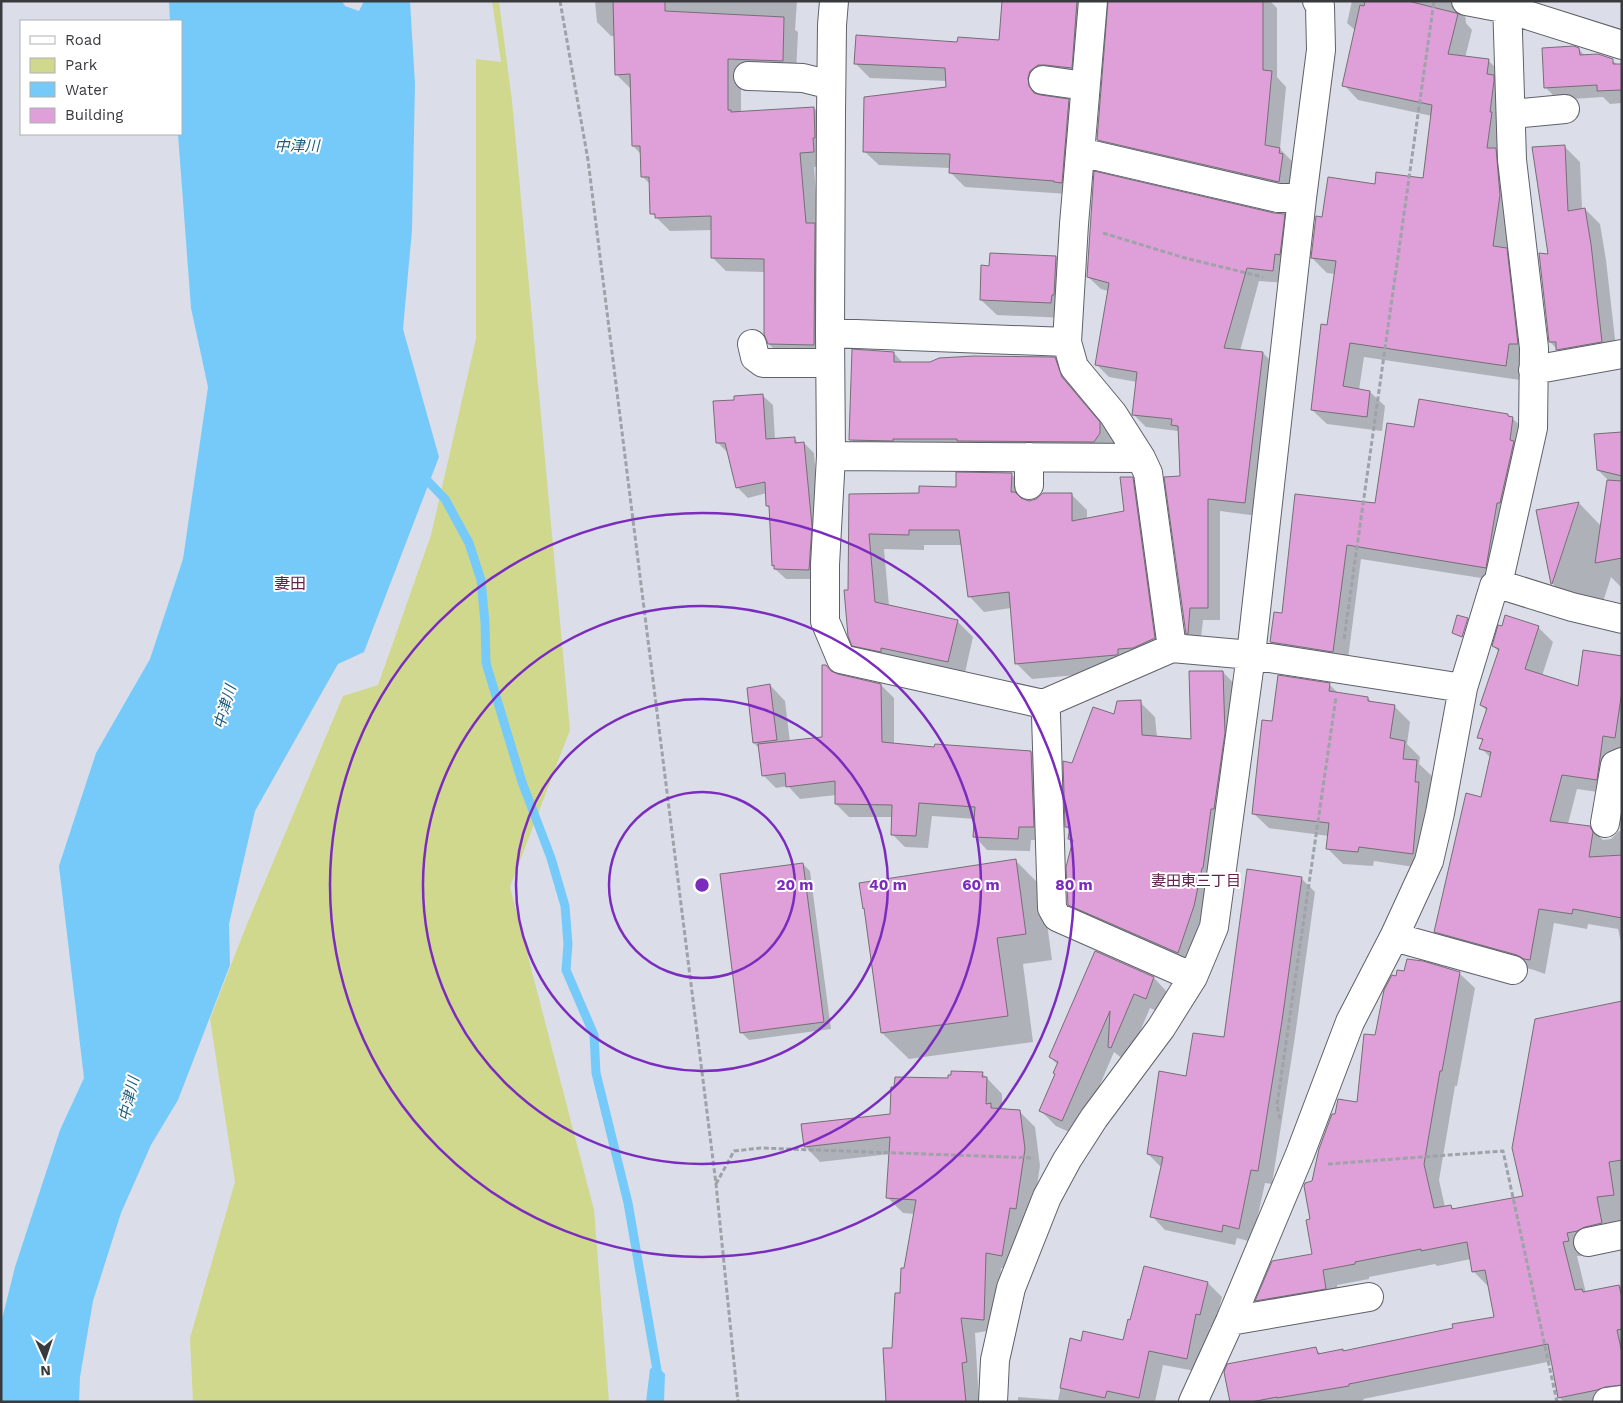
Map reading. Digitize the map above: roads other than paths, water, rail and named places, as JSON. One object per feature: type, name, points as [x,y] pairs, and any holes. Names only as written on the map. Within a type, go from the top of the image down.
[{"type":"street","points":[[834,1],[831,85],[831,456],[825,565],[825,622],[841,659],[1043,704],[1172,648],[1251,655],[1463,688]]},
{"type":"street","points":[[1093,1],[1074,224],[1067,342],[1074,367],[1113,414],[1141,458],[1148,473],[1172,648]]},
{"type":"street","points":[[993,1402],[995,1360],[1011,1288],[1047,1197],[1067,1160],[1094,1118],[1161,1028],[1193,977],[1214,927],[1251,655],[1302,198],[1321,50],[1320,6],[1318,1]]},
{"type":"street","points":[[1466,1],[1508,5],[1622,45]]},
{"type":"street","points":[[1193,1402],[1230,1321],[1298,1160],[1350,1022],[1394,937],[1429,861],[1440,813],[1463,688],[1494,586],[1498,584],[1533,428],[1534,348],[1512,160],[1508,5]]},
{"type":"street","points":[[748,76],[803,78],[831,85]]},
{"type":"street","points":[[1043,80],[1086,86]]},
{"type":"street","points":[[1512,114],[1565,109]]},
{"type":"street","points":[[1080,152],[1278,198],[1302,198]]},
{"type":"street","points":[[830,333],[1067,342]]},
{"type":"street","points":[[752,344],[755,357],[763,363],[830,363]]},
{"type":"street","points":[[1533,370],[1622,354]]},
{"type":"street","points":[[831,456],[1141,458]]},
{"type":"street","points":[[1029,457],[1029,485]]},
{"type":"street","points":[[1498,584],[1622,620]]},
{"type":"street","points":[[1043,704],[1046,715],[1052,908],[1057,916],[1193,977]]},
{"type":"street","points":[[1605,823],[1598,793],[1614,765],[1622,762]]},
{"type":"street","points":[[1394,937],[1513,970]]},
{"type":"street","points":[[1588,1242],[1622,1235]]},
{"type":"street","points":[[1230,1321],[1370,1297]]},
{"type":"street","points":[[1607,1402],[1622,1400]]},
{"type":"water","name":"中津川","points":[[169,1],[342,1],[345,6],[359,11],[364,1],[410,1],[415,84],[412,230],[403,329],[439,457],[364,652],[338,664],[255,811],[229,924],[230,965],[178,1100],[151,1145],[121,1213],[93,1301],[80,1377],[79,1402],[1,1402],[1,1323],[15,1267],[60,1130],[84,1078],[59,866],[96,753],[150,659],[183,559],[208,387],[191,308],[178,135],[182,135],[182,20],[170,20]]},
{"type":"water","points":[[656,1365],[665,1374],[664,1402],[646,1402],[650,1369]]},
{"type":"waterway","points":[[422,475],[445,499],[469,543],[481,580],[486,663],[522,782],[551,858],[565,906],[568,944],[566,970],[594,1035],[596,1073],[628,1203],[657,1370],[656,1377]]},
{"type":"district","name":"妻田","points":[[290,583]]},
{"type":"district","name":"妻田東三丁目","points":[[1196,881]]}]
